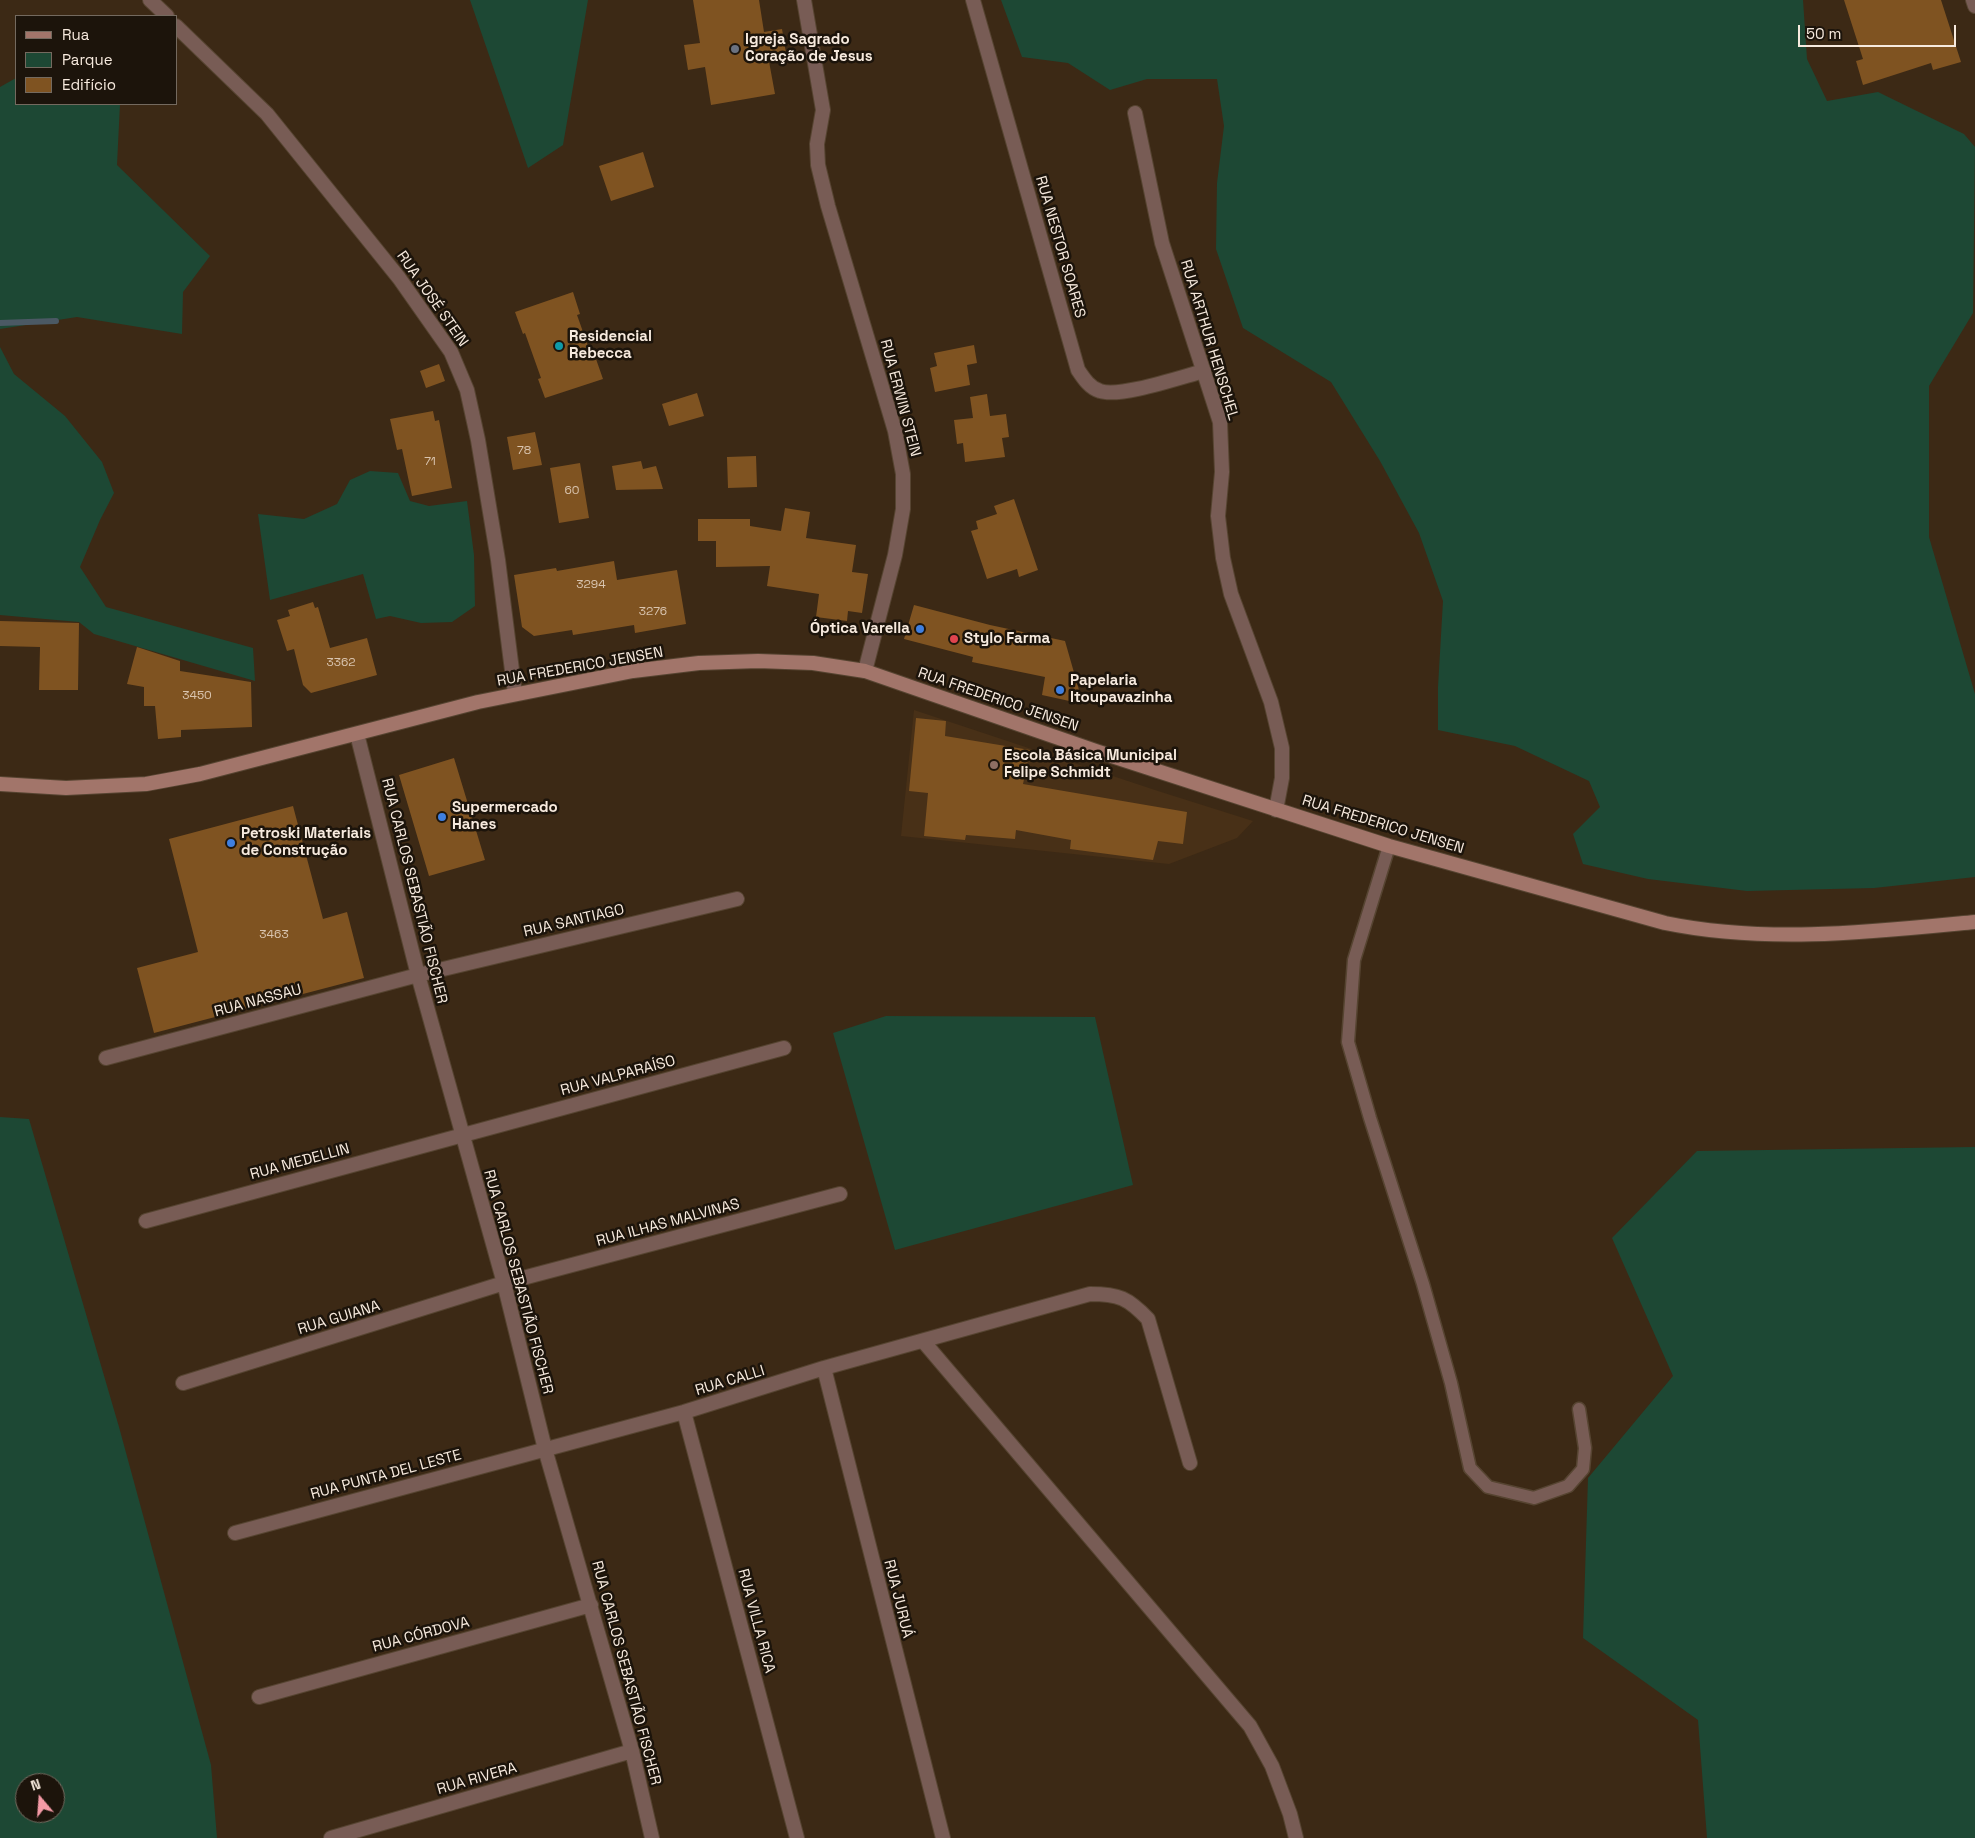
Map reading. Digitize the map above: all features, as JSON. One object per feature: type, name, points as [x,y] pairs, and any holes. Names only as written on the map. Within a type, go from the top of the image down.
[{"type":"main road","name":"RUA FREDERICO JENSEN","points":[[0,784],[66,788],[146,784],[200,774],[516,694],[633,672],[699,663],[758,661],[813,663],[865,672],[1096,751],[1389,846],[1665,923],[1687,927],[1766,934],[1857,933],[1975,922]]},
{"type":"street","name":"RUA ERWIN STEIN","points":[[804,0],[823,110],[817,144],[818,165],[828,206],[895,431],[903,474],[903,509],[895,555],[865,672]]},
{"type":"street","name":"RUA NESTOR SOARES","points":[[973,0],[1078,370],[1091,387],[1102,392],[1120,392],[1204,371]]},
{"type":"street","points":[[1973,0],[1975,6]]},
{"type":"street","points":[[153,3],[166,15]]},
{"type":"street","name":"RUA JOSÉ STEIN","points":[[178,28],[267,114],[399,278],[452,352],[467,390],[478,440],[498,560],[516,694]]},
{"type":"street","name":"RUA ARTHUR HENSCHEL","points":[[1135,113],[1162,243],[1220,422],[1222,472],[1218,516],[1222,558],[1231,594],[1271,702],[1282,748],[1282,778],[1276,810]]},
{"type":"street","name":"RUA CARLOS SEBASTIÃO FISCHER","points":[[357,734],[418,975],[461,1135],[504,1283],[545,1449],[632,1752],[652,1838]]},
{"type":"street","name":"RUA SANTIAGO","points":[[418,975],[737,899]]},
{"type":"street","name":"RUA NASSAU","points":[[106,1058],[418,975]]},
{"type":"street","name":"RUA VALPARAÍSO","points":[[461,1135],[784,1048]]},
{"type":"street","name":"RUA MEDELLIN","points":[[146,1221],[461,1135]]},
{"type":"street","name":"RUA ILHAS MALVINAS","points":[[504,1283],[840,1194]]},
{"type":"street","name":"RUA GUIANA","points":[[183,1383],[504,1283]]},
{"type":"street","name":"RUA CALLI","points":[[545,1449],[684,1412],[824,1368],[1090,1294],[1110,1294],[1133,1303],[1148,1319],[1190,1463]]},
{"type":"street","points":[[924,1341],[1250,1726],[1272,1766],[1296,1838]]},
{"type":"street","name":"RUA JURUÁ","points":[[824,1368],[943,1838]]},
{"type":"street","name":"RUA VILLA RICA","points":[[684,1412],[797,1838]]},
{"type":"street","name":"RUA PUNTA DEL LESTE","points":[[235,1533],[545,1449]]},
{"type":"street","name":"RUA CÓRDOVA","points":[[258,1697],[591,1605]]},
{"type":"street","name":"RUA RIVERA","points":[[332,1838],[632,1752]]},
{"type":"lane","points":[[1389,846],[1354,960],[1348,1042],[1423,1284],[1450,1383],[1470,1468],[1488,1487],[1534,1498],[1568,1486],[1583,1469],[1585,1448],[1579,1409]]},
{"type":"shaded area","name":"Escola Básica Municipal Felipe Schmidt","points":[[914,710],[1253,821],[1237,838],[1169,864],[901,836]]},
{"type":"green space","points":[[470,0],[588,0],[563,145],[528,168]]},
{"type":"green space","points":[[1001,0],[1803,0],[1807,59],[1827,101],[1878,92],[1964,134],[1975,147],[1973,313],[1929,386],[1929,537],[1975,694],[1975,877],[1874,888],[1747,891],[1648,879],[1583,864],[1573,834],[1600,807],[1589,781],[1515,746],[1438,730],[1438,687],[1443,601],[1419,533],[1380,461],[1331,382],[1243,328],[1216,249],[1217,183],[1224,126],[1217,79],[1147,79],[1110,90],[1068,63],[1022,57]]},
{"type":"green space","points":[[15,79],[15,105],[120,105],[117,165],[210,256],[183,292],[182,334],[77,317],[0,329],[0,87]]},
{"type":"green space","points":[[0,347],[14,374],[65,416],[102,462],[114,493],[80,567],[106,607],[253,648],[255,681],[94,634],[79,622],[0,615]]},
{"type":"green space","points":[[370,471],[398,473],[410,501],[429,506],[467,501],[474,555],[475,606],[452,622],[421,623],[390,616],[376,619],[363,574],[270,600],[258,514],[304,519],[337,504],[350,480]]},
{"type":"green space","points":[[886,1016],[1095,1017],[1133,1185],[895,1250],[833,1033]]},
{"type":"green space","points":[[0,1117],[29,1119],[119,1427],[211,1765],[217,1838],[0,1838]]},
{"type":"green space","points":[[1975,1147],[1975,1838],[1707,1838],[1698,1720],[1583,1638],[1588,1478],[1673,1376],[1612,1238],[1697,1151]]},
{"type":"building","name":"Igreja Sagrado Coração de Jesus","points":[[693,0],[759,0],[764,32],[782,29],[786,53],[768,56],[775,94],[711,105],[705,67],[688,70],[684,45],[700,43]]},
{"type":"building","points":[[1844,0],[1941,0],[1961,62],[1933,70],[1931,63],[1863,85],[1856,61],[1863,59]]},
{"type":"building","points":[[643,152],[654,187],[611,201],[599,166]]},
{"type":"building","name":"Residencial Rebecca","points":[[573,292],[580,314],[577,315],[593,360],[596,359],[603,379],[545,398],[538,379],[541,378],[525,333],[523,334],[515,312]]},
{"type":"building","points":[[974,345],[977,363],[967,365],[970,385],[935,392],[930,368],[937,366],[934,353]]},
{"type":"building","points":[[439,364],[445,381],[426,388],[420,371]]},
{"type":"building","points":[[697,393],[704,416],[669,426],[662,404]]},
{"type":"building","points":[[987,394],[990,416],[1006,414],[1009,437],[1002,438],[1005,457],[965,462],[963,443],[957,444],[954,420],[973,418],[970,397]]},
{"type":"building","points":[[433,411],[435,421],[439,420],[452,488],[412,496],[402,449],[397,450],[390,419]]},
{"type":"building","points":[[535,432],[542,465],[513,470],[507,437]]},
{"type":"building","points":[[756,456],[757,487],[728,488],[727,457]]},
{"type":"building","points":[[641,461],[643,469],[656,466],[663,489],[616,490],[612,466]]},
{"type":"building","points":[[580,463],[589,518],[559,523],[550,468]]},
{"type":"building","points":[[1014,499],[1038,570],[1019,577],[1017,569],[987,579],[971,531],[978,529],[976,521],[997,514],[994,506]]},
{"type":"building","points":[[785,508],[810,512],[806,538],[856,545],[852,572],[868,574],[862,613],[848,611],[847,621],[816,617],[819,594],[767,586],[770,566],[716,567],[716,541],[698,541],[698,519],[750,519],[750,526],[781,531]]},
{"type":"building","points":[[614,561],[617,580],[677,570],[686,624],[635,633],[634,625],[573,635],[572,630],[534,636],[522,627],[514,575],[556,568],[557,571]]},
{"type":"building","points":[[313,602],[315,608],[318,607],[330,648],[367,638],[377,675],[311,693],[303,685],[294,649],[287,651],[277,620],[290,616],[288,610]]},
{"type":"building","points":[[914,605],[990,625],[1065,641],[1083,704],[1042,695],[1045,677],[972,662],[973,657],[904,639]]},
{"type":"building","points":[[0,621],[79,623],[78,690],[39,690],[40,647],[0,646]]},
{"type":"building","points":[[137,647],[180,661],[180,671],[251,682],[252,727],[181,730],[181,737],[158,739],[155,706],[144,706],[144,687],[127,684]]},
{"type":"building","name":"Escola Básica Municipal Felipe Schmidt","points":[[916,718],[946,721],[945,736],[1030,750],[1023,784],[1187,812],[1183,844],[1158,841],[1153,860],[1070,849],[1071,840],[1016,830],[1015,839],[966,835],[965,840],[924,836],[928,793],[909,791]]},
{"type":"building","name":"Supermercado Hanes","points":[[454,758],[485,860],[429,876],[399,775]]},
{"type":"building","points":[[293,806],[323,919],[347,912],[364,978],[154,1033],[137,968],[198,952],[169,839]]},
{"type":"waterway","points":[[0,323],[56,321]]},
{"type":"place","name":"Igreja Sagrado Coração de Jesus","points":[[735,49]]},
{"type":"place","name":"Residencial Rebecca","points":[[559,346]]},
{"type":"place","name":"Óptica Varella","points":[[920,629]]},
{"type":"place","name":"Stylo Farma","points":[[954,639]]},
{"type":"place","name":"Papelaria Itoupavazinha","points":[[1060,690]]},
{"type":"place","name":"Escola Básica Municipal Felipe Schmidt","points":[[994,765]]},
{"type":"place","name":"Supermercado Hanes","points":[[442,817]]},
{"type":"place","name":"Petroski Materiais de Construção","points":[[231,843]]}]
